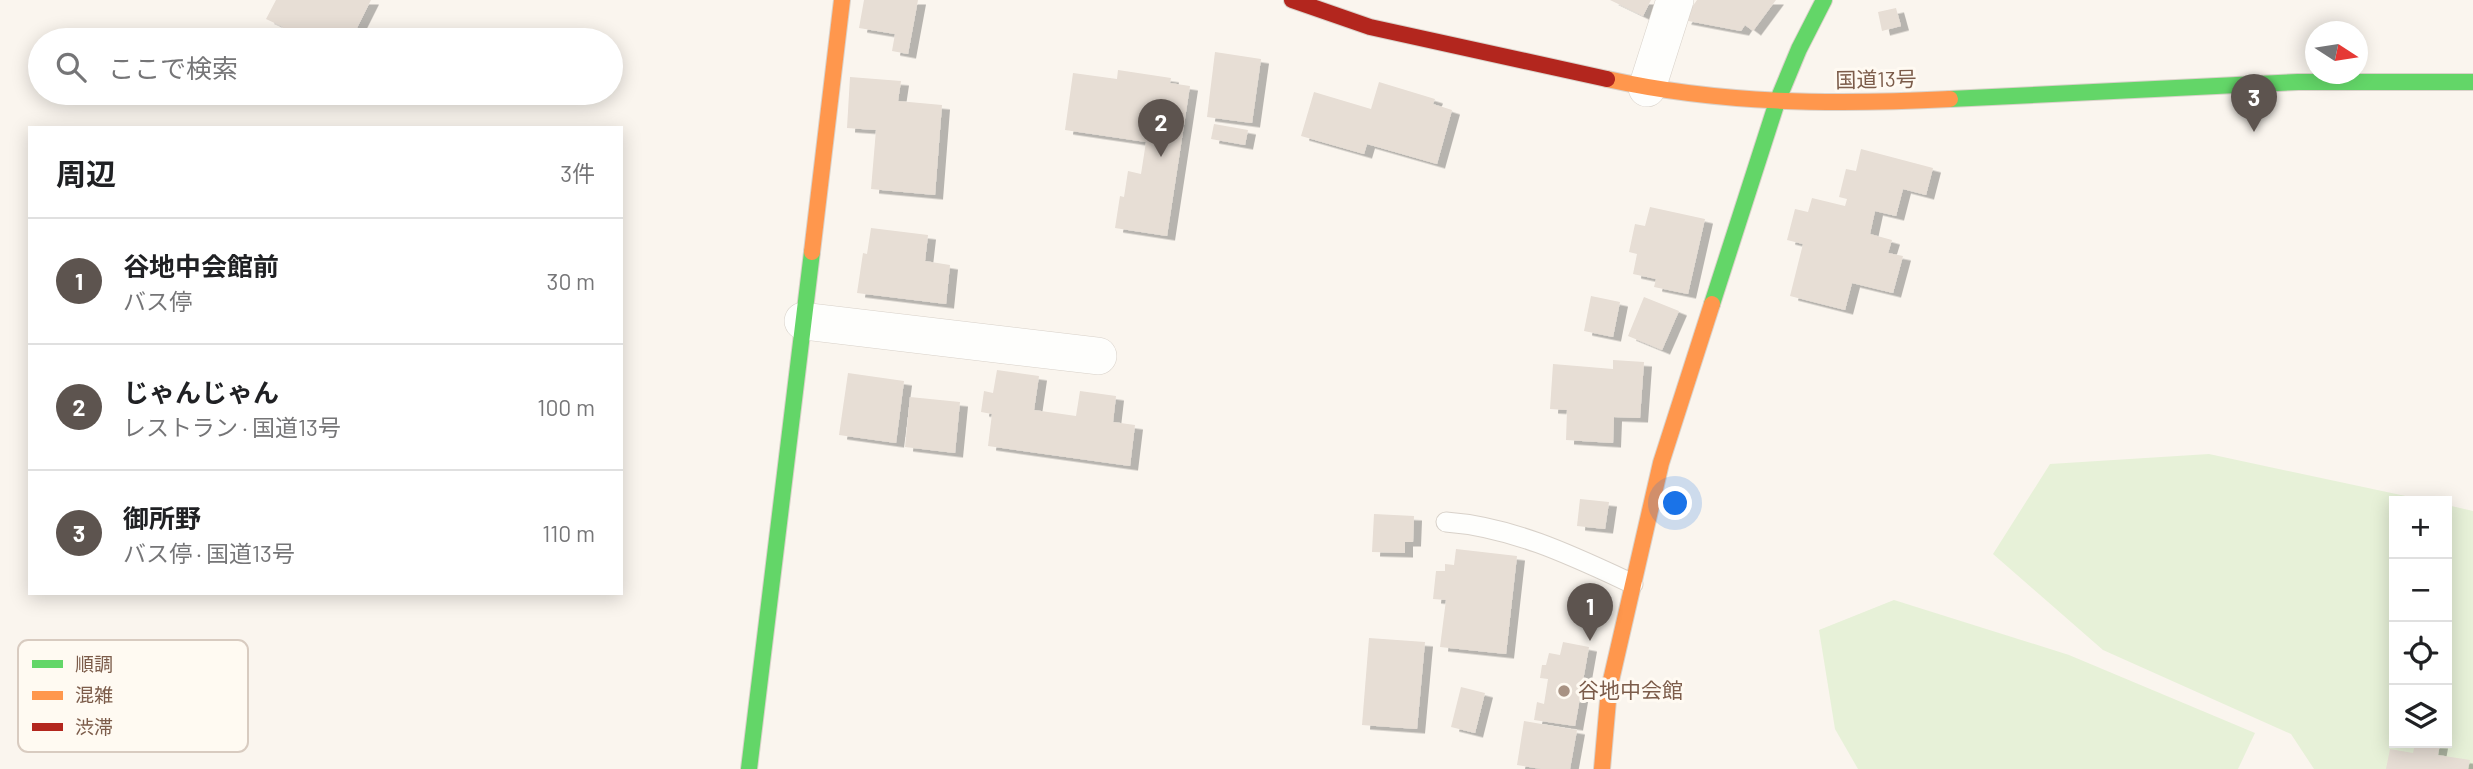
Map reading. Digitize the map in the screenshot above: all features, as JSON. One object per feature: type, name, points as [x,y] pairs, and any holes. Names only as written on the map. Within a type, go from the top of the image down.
[{"type":"main road","points":[[749,769],[842,0]]},
{"type":"main road","name":"国道13号","points":[[1292,0],[1370,27],[1647,88],[1777,102],[1900,102],[2298,82],[2473,82]]},
{"type":"main road","points":[[1602,769],[1609,689],[1661,463],[1777,102],[1799,49],[1824,0]]},
{"type":"street","points":[[1647,88],[1675,0]]},
{"type":"street","points":[[803,321],[1098,356]]},
{"type":"lane","points":[[1446,522],[1520,536],[1565,552],[1633,584]]},
{"type":"green space","points":[[2209,454],[2406,496],[2389,496],[2389,748],[2452,748],[2452,506],[2473,511],[2473,769],[2314,769],[2291,734],[2103,650],[1993,554],[2050,464]]},
{"type":"green space","points":[[1894,600],[2069,655],[2255,733],[2238,769],[1858,769],[1835,729],[1819,630]]},
{"type":"building","points":[[276,0],[371,0],[357,28],[283,28],[266,19]]},
{"type":"building","points":[[864,0],[918,0],[908,54],[892,51],[895,34],[859,28]]},
{"type":"building","points":[[1610,0],[1651,0],[1643,16]]},
{"type":"building","points":[[1697,0],[1776,0],[1753,31],[1745,25],[1741,31],[1683,20]]},
{"type":"building","points":[[1896,8],[1901,26],[1882,31],[1878,12]]},
{"type":"building","points":[[1215,52],[1261,59],[1252,123],[1207,117]]},
{"type":"building","points":[[1118,70],[1171,78],[1170,83],[1190,86],[1167,236],[1115,228],[1120,196],[1124,197],[1128,171],[1141,174],[1146,142],[1065,130],[1073,73],[1117,79]]},
{"type":"building","points":[[850,77],[901,81],[898,101],[942,105],[935,195],[871,189],[876,130],[847,128]]},
{"type":"building","points":[[1379,82],[1435,99],[1433,104],[1452,110],[1437,164],[1367,144],[1364,154],[1301,136],[1314,92],[1371,109]]},
{"type":"building","points":[[1214,124],[1248,130],[1245,145],[1211,139]]},
{"type":"building","points":[[1861,149],[1933,168],[1926,195],[1903,189],[1896,216],[1875,211],[1870,234],[1892,240],[1888,253],[1903,256],[1893,293],[1852,283],[1845,310],[1790,296],[1803,244],[1787,240],[1795,209],[1808,212],[1812,198],[1845,206],[1847,199],[1839,197],[1846,169],[1856,171]]},
{"type":"building","points":[[1650,207],[1705,219],[1688,294],[1654,287],[1656,279],[1633,274],[1637,254],[1629,252],[1635,224],[1645,226]]},
{"type":"building","points":[[871,228],[928,235],[925,261],[950,265],[946,304],[857,293],[863,253],[867,254]]},
{"type":"building","points":[[1591,296],[1620,302],[1613,337],[1584,331]]},
{"type":"building","points":[[1644,297],[1679,311],[1662,350],[1628,336]]},
{"type":"building","points":[[1613,360],[1644,362],[1640,418],[1614,417],[1613,443],[1566,440],[1567,410],[1550,409],[1553,364],[1613,369]]},
{"type":"building","points":[[997,370],[1039,376],[1034,410],[1076,416],[1080,391],[1116,396],[1113,422],[1135,425],[1130,466],[988,446],[992,414],[981,412],[984,391],[993,393]]},
{"type":"building","points":[[848,373],[904,381],[896,443],[839,435]]},
{"type":"building","points":[[910,397],[960,402],[955,453],[905,447]]},
{"type":"building","points":[[1580,499],[1609,502],[1605,529],[1577,526]]},
{"type":"building","points":[[1374,514],[1414,516],[1413,542],[1405,542],[1405,553],[1372,552]]},
{"type":"building","points":[[1456,549],[1517,556],[1506,654],[1440,647],[1446,600],[1433,599],[1436,571],[1445,571],[1445,564],[1454,565]]},
{"type":"building","points":[[1369,638],[1425,642],[1417,729],[1362,725]]},
{"type":"building","name":"谷地中会館","points":[[1563,642],[1589,647],[1575,726],[1534,720],[1537,702],[1544,704],[1548,679],[1540,678],[1542,665],[1546,665],[1549,653],[1560,655]]},
{"type":"building","points":[[1461,687],[1485,693],[1475,733],[1451,727]]},
{"type":"building","points":[[1524,721],[1577,730],[1570,769],[1541,769],[1517,765]]},
{"type":"building","points":[[2414,748],[2439,748],[2438,755],[2470,760],[2468,769],[2386,769],[2390,749],[2413,753]]},
{"type":"traffic: fast","points":[[1712,304],[1777,102],[1799,49],[1824,0]]},
{"type":"traffic: fast","points":[[1950,99],[2298,82],[2473,82]]},
{"type":"traffic: fast","points":[[749,769],[812,252]]},
{"type":"traffic: slow","points":[[812,252],[842,0]]},
{"type":"traffic: slow","points":[[1607,79],[1692,94],[1778,101],[1950,99]]},
{"type":"traffic: slow","points":[[1602,769],[1609,689],[1661,463],[1712,304]]},
{"type":"traffic: jam","points":[[1292,0],[1370,27],[1607,79]]},
{"type":"place","name":"御所野","points":[[2254,132]]},
{"type":"place","name":"じゃんじゃん","points":[[1161,157]]},
{"type":"place","name":"谷地中会館前","points":[[1590,641]]},
{"type":"place","name":"谷地中会館","points":[[1564,691]]}]
